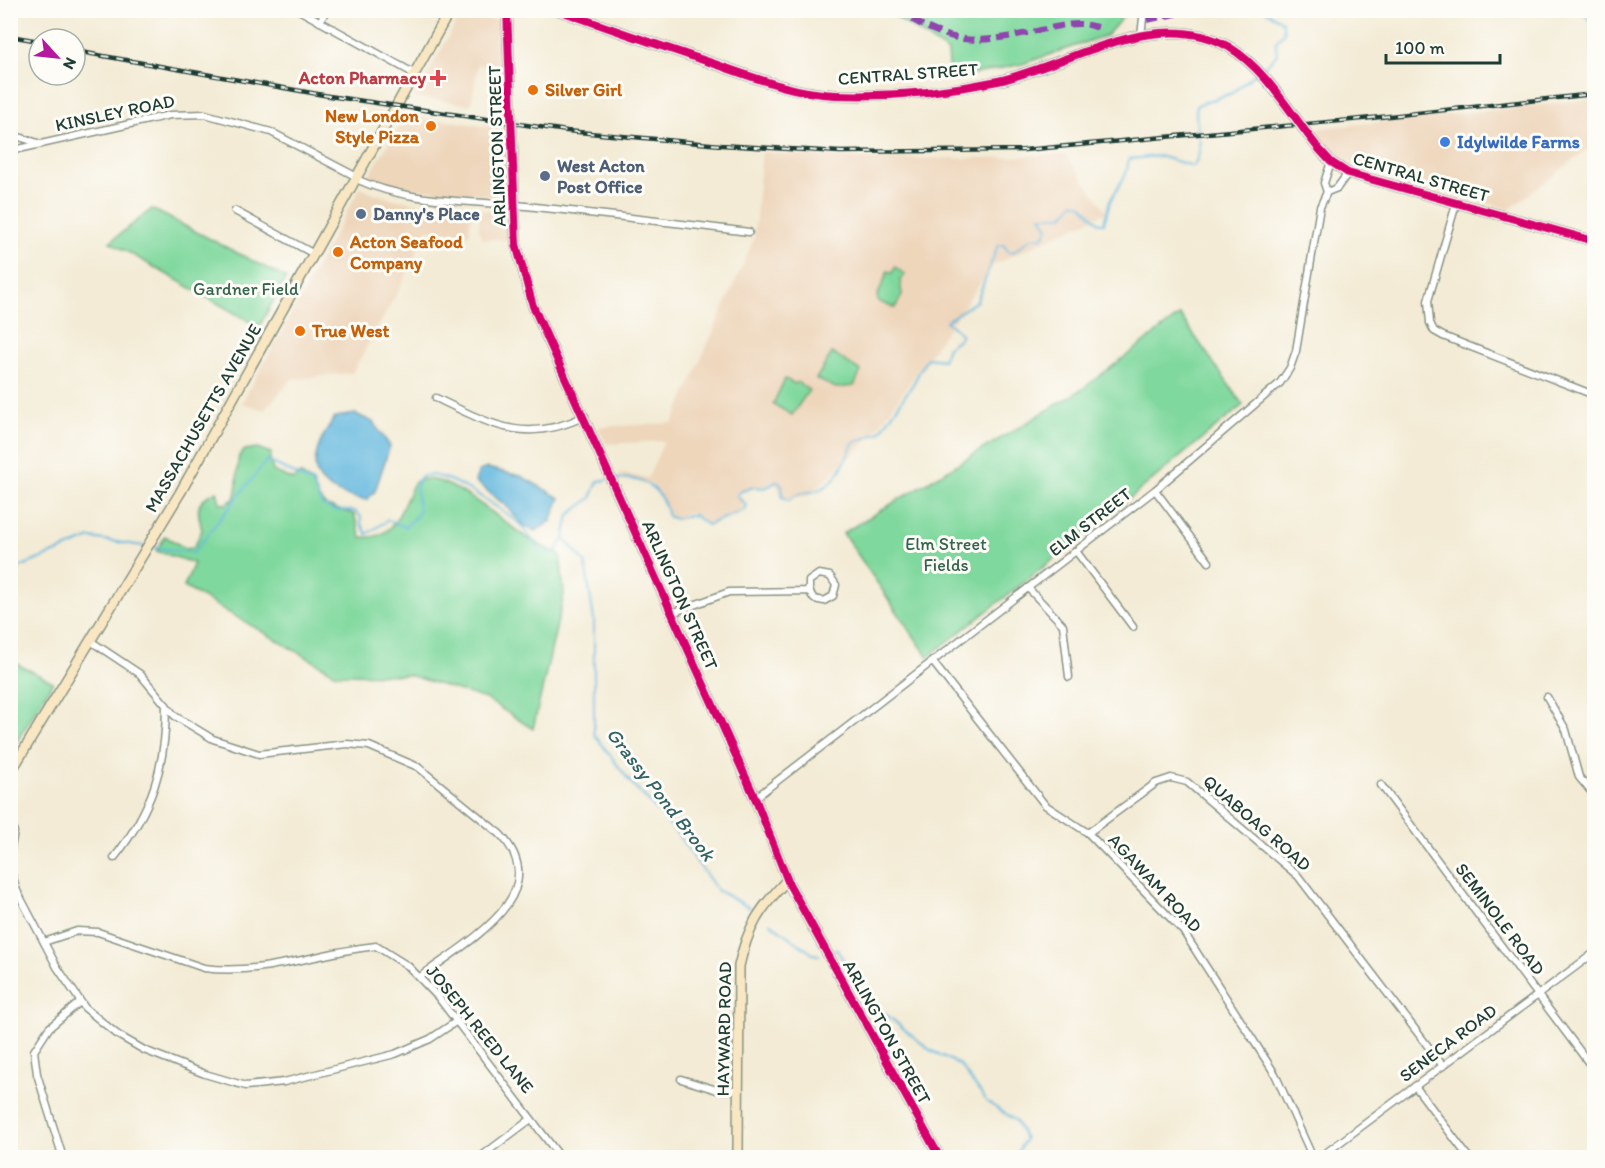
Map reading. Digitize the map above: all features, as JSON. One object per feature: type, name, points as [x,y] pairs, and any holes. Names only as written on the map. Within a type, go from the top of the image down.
[{"type":"street","points":[[299,10],[415,74]]},
{"type":"street","points":[[320,22],[326,10]]},
{"type":"street","name":"MASSACHUSETTS AVENUE","points":[[10,773],[144,555],[450,10]]},
{"type":"street","name":"ARLINGTON STREET","points":[[507,10],[513,205],[516,244],[527,288],[754,798],[787,880],[940,1158]]},
{"type":"street","name":"CENTRAL STREET","points":[[558,10],[777,85],[833,95],[897,93],[986,83],[1141,35],[1175,32],[1201,36],[1227,46],[1252,66],[1331,162],[1348,173],[1594,242]]},
{"type":"street","points":[[1141,35],[1144,10]]},
{"type":"street","name":"KINSLEY ROAD","points":[[10,151],[170,115],[205,114],[271,132],[357,178],[385,190],[412,197],[513,205],[749,232]]},
{"type":"street","points":[[10,134],[41,145]]},
{"type":"street","name":"ELM STREET","points":[[1327,192],[1324,183],[1331,162]]},
{"type":"street","name":"ELM STREET","points":[[754,798],[1155,490],[1268,395],[1288,373],[1296,351],[1320,207],[1327,192],[1337,188],[1348,173]]},
{"type":"street","points":[[1456,204],[1428,301],[1427,314],[1434,331],[1459,344],[1594,395]]},
{"type":"street","points":[[235,211],[314,254]]},
{"type":"street","points":[[436,398],[517,431],[553,429],[585,416]]},
{"type":"street","points":[[1155,490],[1209,562]]},
{"type":"street","points":[[1076,551],[1133,627]]},
{"type":"street","points":[[819,574],[830,576],[836,585],[833,596],[824,601],[814,599],[808,591],[809,581],[819,574]]},
{"type":"street","points":[[1028,588],[1064,627],[1069,678]]},
{"type":"street","points":[[672,613],[729,592],[808,591]]},
{"type":"street","points":[[92,642],[140,674],[175,716],[201,733],[238,749],[259,754],[359,744],[394,756],[418,767],[437,780],[511,846],[520,872],[508,906],[481,931],[420,977]]},
{"type":"street","name":"AGAWAM ROAD","points":[[932,661],[1045,805],[1088,833],[1175,921],[1275,1074],[1313,1158]]},
{"type":"street","points":[[1547,697],[1566,730],[1579,777],[1594,795]]},
{"type":"street","points":[[114,858],[140,823],[156,787],[166,705]]},
{"type":"street","name":"QUABOAG ROAD","points":[[1088,833],[1156,783],[1172,778],[1187,782],[1298,876],[1443,1066]]},
{"type":"street","name":"SEMINOLE ROAD","points":[[1381,785],[1594,1070]]},
{"type":"street","points":[[10,818],[14,832],[10,853]]},
{"type":"street","points":[[10,868],[17,891],[68,985],[80,1002],[102,1024],[144,1050],[205,1074],[246,1086],[284,1082],[395,1054],[430,1039],[458,1021]]},
{"type":"street","name":"HAYWARD ROAD","points":[[738,1158],[738,982],[746,935],[764,906],[787,880]]},
{"type":"street","name":"JOSEPH REED LANE","points":[[44,942],[77,931],[98,932],[204,968],[220,970],[277,965],[376,946],[420,977],[458,1021],[561,1158]]},
{"type":"street","name":"SENECA ROAD","points":[[1319,1158],[1594,953]]},
{"type":"street","points":[[63,1158],[37,1074],[34,1051],[49,1028],[80,1002]]},
{"type":"street","points":[[681,1079],[717,1090],[738,1090]]},
{"type":"street","points":[[1415,1086],[1469,1158]]},
{"type":"street","points":[[479,1158],[531,1119]]},
{"type":"shaded area","points":[[463,11],[473,11],[489,19],[501,20],[503,73],[478,64],[471,105],[414,97]]},
{"type":"shaded area","points":[[1594,99],[1594,144],[1510,209],[1359,168],[1332,150],[1314,129]]},
{"type":"shaded area","points":[[406,115],[506,129],[505,197],[405,188],[368,177]]},
{"type":"shaded area","points":[[762,152],[864,159],[991,158],[1065,154],[1107,212],[993,265],[872,436],[808,496],[785,498],[773,481],[765,486],[736,491],[743,505],[740,510],[712,524],[705,523],[696,514],[687,513],[673,520],[652,484],[620,476],[619,473],[648,478],[664,441],[606,444],[598,427],[673,423],[754,239]]},
{"type":"shaded area","points":[[360,188],[388,198],[429,206],[429,213],[431,206],[472,209],[469,234],[427,230],[403,282],[352,373],[292,379],[264,410],[242,403]]},
{"type":"shaded area","points":[[479,210],[505,213],[509,240],[483,239],[479,231]]},
{"type":"green space","points":[[887,11],[1128,11],[1107,35],[1022,64],[950,79],[948,52]]},
{"type":"green space","name":"Gardner Field","points":[[152,209],[286,278],[259,327],[110,242]]},
{"type":"green space","points":[[895,267],[905,275],[900,280],[902,295],[895,308],[879,302],[877,297],[888,271],[892,273]]},
{"type":"green space","name":"Elm Street Fields","points":[[1180,315],[1243,405],[1095,527],[928,657],[843,533],[1081,390]]},
{"type":"green space","points":[[832,353],[861,371],[854,386],[836,388],[816,379]]},
{"type":"green space","points":[[785,379],[795,384],[797,382],[809,390],[792,415],[773,404]]},
{"type":"green space","points":[[257,448],[271,453],[273,471],[293,480],[300,474],[313,483],[318,497],[326,506],[354,514],[361,537],[373,537],[390,528],[414,483],[424,479],[453,487],[527,538],[560,554],[564,594],[533,729],[486,699],[409,675],[336,674],[184,587],[194,563],[156,551],[165,536],[186,549],[194,547],[202,530],[198,511],[201,502],[217,491],[220,503],[226,504],[234,499],[239,456],[245,450]]},
{"type":"green space","points":[[11,661],[53,682],[11,751]]},
{"type":"water","points":[[356,414],[373,422],[390,446],[375,491],[367,500],[332,490],[322,482],[316,472],[315,461],[318,448],[335,417]]},
{"type":"water","points":[[487,468],[521,476],[560,498],[551,521],[536,531],[524,526],[506,506],[475,481],[479,471]]},
{"type":"waterway","points":[[1260,70],[1277,55],[1276,42],[1284,32],[1282,21],[1264,10]]},
{"type":"waterway","points":[[1580,10],[1594,24]]},
{"type":"waterway","points":[[615,479],[643,482],[656,491],[668,516],[675,519],[694,515],[707,525],[744,510],[746,505],[737,496],[739,492],[754,487],[765,488],[778,481],[782,485],[782,497],[789,500],[823,488],[835,478],[853,443],[880,432],[913,384],[927,358],[943,360],[948,347],[961,337],[961,334],[946,321],[977,301],[998,245],[1004,245],[1008,251],[1013,252],[1031,238],[1043,237],[1048,228],[1041,216],[1063,216],[1074,202],[1082,205],[1099,223],[1104,223],[1110,201],[1126,174],[1129,159],[1159,156],[1193,166],[1200,144],[1196,120],[1197,105],[1232,93],[1256,73]]},
{"type":"waterway","points":[[151,547],[193,553],[267,460],[312,483],[322,505],[333,510],[355,511],[361,517],[361,524],[367,534],[388,520],[405,527],[419,513],[417,485],[418,481],[425,476],[450,480],[514,519],[536,546],[545,553],[556,551],[564,539],[569,515],[591,498],[598,481],[607,480]]},
{"type":"waterway","points":[[10,571],[91,538],[143,546]]},
{"type":"waterway","name":"Grassy Pond Brook","points":[[564,539],[585,562],[594,620],[594,734],[628,779],[673,828],[717,890],[750,908]]},
{"type":"waterway","name":"Grassy Pond Brook","points":[[770,923],[813,954],[819,955]]},
{"type":"waterway","name":"Grassy Pond Brook","points":[[834,950],[837,950],[867,999],[930,1050],[960,1065],[987,1102],[1015,1120],[1025,1139],[1015,1158]]},
{"type":"railway","points":[[10,36],[27,39]]},
{"type":"railway","points":[[87,53],[329,96],[567,131],[721,145],[840,152],[1024,150],[1362,119],[1594,94]]},
{"type":"marked path","points":[[897,10],[937,32],[971,40],[1006,37],[1072,24],[1095,27],[1098,10]]},
{"type":"marked path","points":[[1147,20],[1195,10]]},
{"type":"cycle path","points":[[507,10],[516,244],[533,306],[755,798],[789,884],[940,1158]]},
{"type":"cycle path","points":[[558,10],[771,83],[803,91],[835,95],[917,93],[958,88],[998,81],[1114,42],[1143,35],[1173,32],[1202,36],[1229,47],[1255,68],[1267,80],[1319,149],[1331,162],[1348,173],[1594,241]]},
{"type":"place","name":"Acton Pharmacy","points":[[438,78]]},
{"type":"place","name":"Silver Girl","points":[[533,90]]},
{"type":"place","name":"New London Style Pizza","points":[[431,126]]},
{"type":"place","name":"Idylwilde Farms","points":[[1445,142]]},
{"type":"place","name":"West Acton Post Office","points":[[545,176]]},
{"type":"place","name":"Danny's Place","points":[[361,214]]},
{"type":"place","name":"Acton Seafood Company","points":[[338,252]]},
{"type":"place","name":"True West","points":[[300,331]]}]
